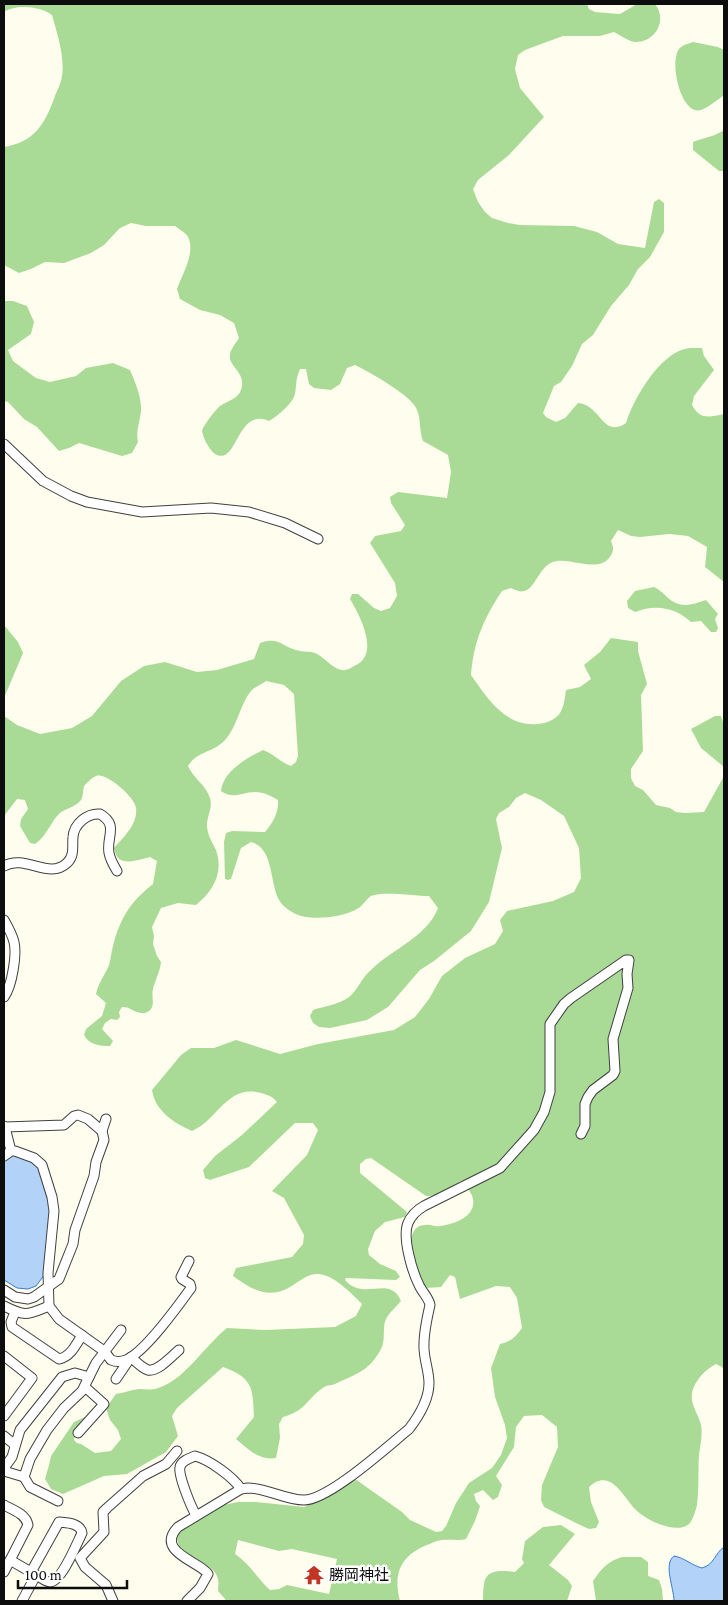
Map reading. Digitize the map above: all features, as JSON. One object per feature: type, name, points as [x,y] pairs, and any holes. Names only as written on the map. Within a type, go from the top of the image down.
[{"type":"street","points":[[4,444],[43,481],[71,496],[88,502],[142,512],[211,508],[249,512],[267,516],[318,538]]},
{"type":"street","points":[[4,866],[19,862],[50,870],[62,867],[72,856],[72,837],[78,825],[87,816],[100,814],[108,820],[110,825],[109,854],[117,871]]},
{"type":"street","points":[[4,920],[12,938],[14,952],[8,990],[4,997]]},
{"type":"street","points":[[187,1601],[200,1588],[208,1574],[203,1569],[183,1558],[174,1547],[172,1535],[178,1527],[241,1490],[252,1488],[289,1498],[312,1499],[352,1476],[409,1429],[415,1421],[425,1402],[429,1382],[424,1344],[430,1305],[415,1276],[407,1244],[406,1232],[408,1223],[417,1210],[500,1168],[534,1130],[544,1112],[550,1092],[549,1031],[552,1018],[571,998],[626,960],[630,960],[627,974],[628,988],[612,1039],[615,1070],[613,1075],[593,1090],[588,1097],[585,1104],[585,1126],[580,1134]]},
{"type":"street","points":[[102,1132],[88,1119],[78,1115],[74,1116],[64,1125],[5,1127],[7,1153],[15,1151],[38,1160],[42,1165],[52,1197],[54,1211],[48,1265],[49,1306],[59,1319],[104,1351],[108,1358],[114,1362],[121,1362],[131,1358]]},
{"type":"street","points":[[4,1290],[15,1296],[28,1299],[34,1297],[59,1279],[73,1244],[75,1230],[94,1176],[96,1162],[104,1140],[102,1132],[106,1119]]},
{"type":"street","points":[[116,1379],[131,1358],[162,1326],[191,1288],[190,1284],[181,1277],[190,1261]]},
{"type":"street","points":[[4,1306],[15,1312],[26,1314],[49,1306]]},
{"type":"street","points":[[15,1312],[10,1322],[12,1327],[59,1359],[70,1354],[82,1335]]},
{"type":"street","points":[[24,1477],[30,1459],[47,1430],[64,1408],[80,1394],[104,1351],[121,1330]]},
{"type":"street","points":[[131,1358],[146,1370],[151,1370],[159,1367],[179,1350]]},
{"type":"street","points":[[4,1356],[32,1378],[4,1416]]},
{"type":"street","points":[[58,1501],[30,1487],[24,1477],[4,1469],[12,1457],[23,1426],[62,1377],[74,1373],[89,1377]]},
{"type":"street","points":[[78,1433],[104,1404],[85,1387]]},
{"type":"street","points":[[4,1436],[15,1445]]},
{"type":"street","points":[[113,1601],[106,1585],[85,1567],[80,1558],[102,1536],[104,1528],[103,1512],[143,1476],[160,1469],[166,1464],[176,1449],[188,1459]]},
{"type":"street","points":[[196,1515],[188,1500],[180,1471],[180,1465],[188,1459],[195,1456],[206,1459],[237,1483],[241,1490]]},
{"type":"street","points":[[4,1505],[22,1515],[28,1522],[4,1572]]},
{"type":"street","points":[[10,1560],[34,1574],[48,1582],[52,1582],[60,1576],[82,1533],[80,1527],[74,1524],[58,1522],[34,1574],[22,1601]]},
{"type":"green space","points":[[4,4],[587,4],[589,9],[595,12],[620,14],[637,4],[655,4],[659,10],[660,23],[654,35],[642,41],[635,42],[614,32],[600,36],[563,36],[525,50],[518,55],[515,69],[520,88],[544,117],[509,155],[478,180],[473,189],[478,202],[492,218],[520,225],[574,226],[597,232],[618,244],[645,248],[654,202],[659,199],[664,203],[664,232],[650,257],[638,269],[629,285],[611,306],[593,335],[582,344],[572,366],[561,382],[554,386],[543,413],[546,417],[556,422],[565,418],[578,403],[592,409],[612,427],[618,427],[626,423],[634,403],[646,382],[662,363],[670,356],[682,350],[702,348],[704,356],[714,370],[694,396],[692,405],[698,413],[705,416],[724,414],[724,582],[705,567],[707,547],[688,536],[669,534],[640,537],[631,536],[618,530],[611,541],[613,552],[604,562],[592,565],[557,561],[549,564],[526,591],[511,588],[502,591],[480,631],[474,652],[471,675],[493,704],[510,718],[520,723],[544,723],[553,720],[560,713],[566,690],[580,687],[591,679],[584,665],[600,652],[611,638],[638,642],[638,651],[647,684],[641,695],[643,751],[631,769],[631,778],[635,786],[643,790],[656,805],[670,808],[676,812],[704,812],[724,776],[724,1371],[722,1367],[716,1364],[703,1374],[693,1389],[693,1403],[702,1429],[702,1436],[699,1455],[697,1505],[690,1523],[685,1527],[670,1527],[646,1518],[635,1509],[621,1491],[610,1482],[603,1480],[589,1487],[591,1502],[599,1522],[596,1528],[589,1529],[544,1507],[541,1500],[542,1485],[558,1447],[557,1427],[542,1415],[524,1416],[516,1427],[514,1447],[496,1476],[502,1485],[498,1497],[493,1500],[483,1490],[474,1494],[480,1506],[466,1539],[437,1541],[418,1549],[405,1560],[398,1574],[397,1582],[400,1601],[226,1601],[218,1591],[218,1580],[215,1572],[183,1552],[177,1536],[189,1523],[223,1505],[238,1502],[256,1502],[304,1507],[326,1497],[355,1479],[402,1512],[410,1520],[436,1532],[442,1531],[456,1503],[469,1483],[492,1468],[501,1455],[507,1438],[505,1425],[495,1397],[491,1368],[500,1344],[512,1339],[522,1328],[517,1298],[510,1287],[496,1286],[460,1299],[455,1277],[450,1275],[441,1287],[426,1288],[412,1254],[411,1239],[414,1231],[421,1226],[440,1226],[459,1221],[471,1211],[473,1198],[461,1181],[440,1194],[426,1196],[371,1158],[366,1159],[360,1164],[360,1173],[407,1212],[405,1217],[385,1222],[375,1231],[368,1249],[369,1255],[380,1264],[396,1271],[400,1277],[396,1280],[346,1278],[345,1280],[352,1286],[360,1289],[390,1289],[396,1293],[401,1301],[386,1319],[382,1345],[377,1356],[368,1367],[351,1377],[326,1386],[297,1411],[283,1417],[279,1424],[280,1438],[276,1458],[259,1456],[236,1439],[254,1417],[253,1398],[245,1379],[223,1367],[177,1408],[172,1416],[178,1436],[166,1452],[127,1474],[104,1476],[63,1494],[51,1489],[45,1479],[51,1456],[74,1422],[85,1417],[86,1420],[75,1434],[74,1440],[77,1443],[95,1453],[111,1451],[121,1439],[118,1430],[110,1420],[106,1408],[116,1394],[139,1389],[155,1389],[165,1385],[184,1371],[227,1328],[266,1330],[335,1327],[356,1316],[362,1304],[342,1285],[324,1275],[310,1275],[282,1291],[274,1293],[253,1289],[233,1276],[236,1268],[292,1257],[303,1244],[304,1235],[284,1198],[272,1191],[307,1155],[318,1130],[313,1123],[295,1123],[249,1167],[210,1180],[205,1178],[203,1170],[215,1156],[242,1135],[277,1102],[270,1096],[261,1093],[249,1092],[240,1094],[223,1104],[201,1126],[192,1131],[185,1128],[161,1110],[152,1090],[181,1055],[191,1048],[214,1048],[236,1040],[280,1054],[318,1044],[394,1030],[415,1017],[429,999],[442,976],[465,958],[495,944],[503,931],[500,920],[507,911],[553,901],[574,892],[581,878],[579,848],[564,816],[541,800],[525,793],[516,798],[509,807],[499,813],[496,819],[502,848],[489,902],[471,931],[420,970],[388,1007],[367,1020],[330,1028],[319,1027],[313,1023],[310,1016],[313,1010],[336,1004],[349,997],[371,970],[426,927],[438,908],[429,896],[383,894],[371,896],[359,908],[345,914],[322,918],[301,916],[282,904],[275,891],[267,857],[258,845],[251,842],[241,848],[231,879],[225,879],[224,842],[226,833],[232,831],[265,832],[271,825],[278,809],[278,800],[261,793],[225,794],[221,791],[226,777],[243,761],[263,750],[291,766],[296,762],[298,756],[294,694],[284,685],[266,681],[253,689],[249,694],[233,728],[225,740],[196,757],[188,766],[206,789],[210,798],[211,805],[207,828],[218,858],[218,874],[212,888],[196,905],[178,903],[161,908],[152,927],[153,944],[161,962],[153,989],[151,1009],[148,1012],[142,1013],[122,1007],[119,1012],[120,1017],[117,1020],[111,1019],[105,1023],[102,1029],[113,1041],[110,1046],[96,1044],[89,1041],[84,1035],[86,1029],[102,1016],[106,1003],[96,994],[109,965],[119,927],[127,911],[138,897],[153,884],[157,861],[150,857],[122,861],[116,854],[114,848],[133,825],[136,808],[126,792],[113,781],[101,776],[94,777],[84,786],[80,801],[60,813],[39,841],[35,844],[30,843],[20,826],[21,819],[28,809],[25,800],[17,799],[4,816],[4,716],[17,725],[40,734],[72,728],[92,716],[121,681],[144,666],[165,662],[197,672],[217,670],[254,659],[260,643],[267,641],[277,642],[294,650],[315,653],[341,670],[346,670],[358,664],[364,658],[367,642],[362,623],[350,599],[352,594],[358,594],[374,608],[381,611],[390,608],[397,596],[395,583],[370,543],[375,536],[401,531],[405,525],[391,503],[390,497],[398,492],[447,498],[451,472],[448,455],[423,441],[418,413],[414,404],[390,385],[355,365],[347,368],[340,384],[331,390],[314,388],[309,384],[306,369],[300,369],[294,398],[285,409],[269,421],[258,419],[250,422],[243,429],[233,446],[223,456],[213,453],[202,431],[218,408],[240,393],[242,379],[230,359],[231,351],[239,338],[234,323],[220,315],[200,310],[180,299],[177,289],[189,256],[190,243],[187,236],[175,226],[146,226],[131,223],[120,228],[104,245],[91,253],[64,263],[45,262],[19,273],[4,265],[4,147],[23,141],[42,124],[60,85],[63,69],[60,45],[52,15],[28,7],[9,9],[4,12]],"holes":[[[238,1540],[279,1551],[292,1549],[337,1559],[329,1594],[287,1585],[279,1589],[270,1590],[245,1562],[235,1554]]]},
{"type":"green space","points":[[693,42],[724,50],[724,95],[701,110],[694,110],[688,105],[683,97],[676,76],[676,56],[679,49]]},
{"type":"green space","points":[[724,130],[724,171],[719,171],[693,150],[693,142]]},
{"type":"green space","points":[[4,301],[13,301],[27,306],[34,322],[31,334],[8,350],[13,361],[36,378],[50,382],[76,376],[86,368],[113,363],[130,370],[141,406],[137,433],[138,442],[132,453],[122,456],[79,443],[59,451],[37,427],[24,419],[8,402],[4,401]]},
{"type":"green space","points":[[654,587],[672,601],[681,605],[706,600],[718,614],[715,619],[718,628],[716,632],[711,632],[701,621],[691,622],[672,610],[650,608],[635,612],[628,608],[627,601],[635,591]]},
{"type":"green space","points":[[4,625],[18,642],[23,653],[4,698]]},
{"type":"green space","points":[[715,716],[721,716],[724,725],[724,767],[701,748],[691,729]]},
{"type":"green space","points":[[561,1525],[575,1534],[549,1565],[568,1580],[572,1586],[567,1601],[483,1601],[484,1584],[488,1575],[496,1572],[515,1572],[524,1563],[522,1559],[525,1541],[543,1527]]},
{"type":"green space","points":[[622,1557],[641,1557],[648,1562],[648,1576],[659,1580],[663,1601],[596,1601],[593,1581],[605,1566]]},
{"type":"water","points":[[12,1155],[28,1160],[38,1166],[49,1203],[50,1216],[45,1274],[36,1286],[28,1289],[17,1288],[4,1280],[4,1161]]},
{"type":"water","points":[[724,1547],[724,1601],[674,1601],[669,1565],[674,1556],[702,1568],[712,1562],[718,1552]]},
{"type":"place","name":"勝岡神社","points":[[314,1575]]}]
